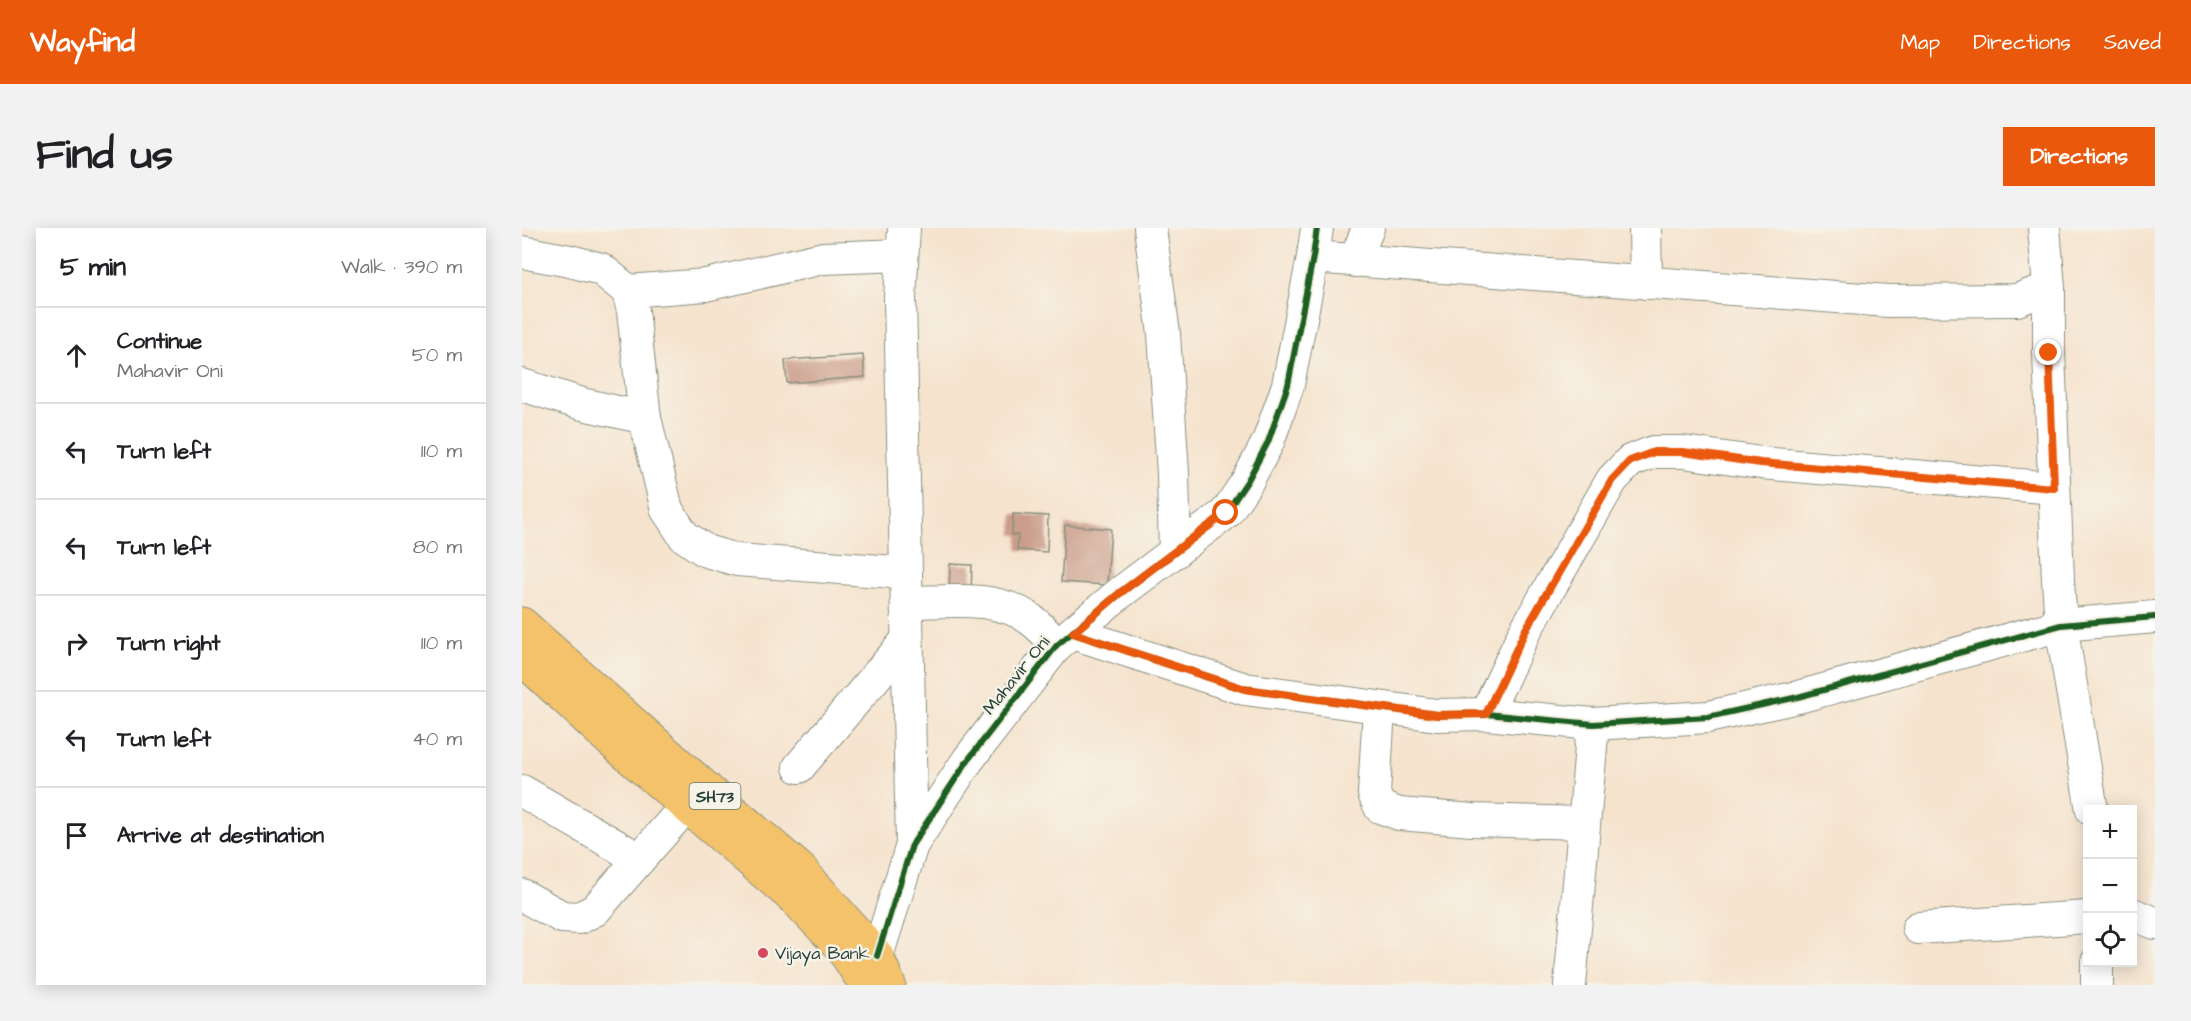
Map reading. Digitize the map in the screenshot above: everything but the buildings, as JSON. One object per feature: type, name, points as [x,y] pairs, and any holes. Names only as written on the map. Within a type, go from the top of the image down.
[{"type":"main road","name":"SH73","points":[[522,624],[743,838]]},
{"type":"main road","name":"SH73","points":[[522,658],[611,741],[687,805],[800,869],[877,976]]},
{"type":"street","points":[[1150,228],[1164,334],[1175,552]]},
{"type":"street","points":[[1354,261],[1368,228]]},
{"type":"street","points":[[1645,228],[1646,283]]},
{"type":"street","points":[[2044,228],[2049,288],[2054,488],[2061,625],[2091,805]]},
{"type":"street","points":[[628,291],[706,285],[903,242],[900,299],[912,845]]},
{"type":"street","points":[[1315,243],[1354,261],[1888,301],[2017,300],[2049,288]]},
{"type":"street","name":"Mahavir Oni","points":[[877,976],[912,845],[968,760],[1065,639],[1120,593],[1226,513],[1248,480],[1268,442],[1288,385],[1315,243]]},
{"type":"street","points":[[522,252],[601,269],[628,291],[633,311],[645,418],[667,510],[684,536],[706,551],[736,560],[1004,606],[1030,618],[1065,639],[1245,689],[1437,715],[1486,714],[1593,724],[1708,717],[1798,697],[2061,625],[2155,616]]},
{"type":"street","points":[[522,385],[582,404],[645,418]]},
{"type":"street","points":[[1486,714],[1525,631],[1612,480],[1630,461],[1654,452],[1683,452],[1761,463],[2054,488]]},
{"type":"street","points":[[799,767],[908,639]]},
{"type":"street","points":[[1379,708],[1374,794],[1380,807],[1399,814],[1583,823]]},
{"type":"street","points":[[1570,985],[1593,724]]},
{"type":"street","points":[[522,791],[639,859]]},
{"type":"street","points":[[523,896],[562,917],[579,918],[595,910],[687,805]]},
{"type":"street","points":[[2137,916],[2155,923]]},
{"type":"street","points":[[1918,928],[2083,917]]},
{"type":"street","points":[[2097,967],[2097,985]]},
{"type":"cycle path","points":[[877,956],[912,845],[968,760],[1057,645],[1120,593],[1226,513],[1248,480],[1268,442],[1288,385],[1317,228]]},
{"type":"cycle path","points":[[1073,633],[1245,689],[1437,715],[1486,714],[1593,724],[1708,717],[1798,697],[2061,625],[2155,617]]},
{"type":"place","name":"Vijaya Bank","points":[[763,953]]},
{"type":"route","points":[[1226,513],[1120,593],[1073,633],[1245,689],[1437,715],[1486,714],[1525,631],[1612,480],[1630,461],[1654,452],[1683,452],[1761,463],[2054,488],[2049,353]]}]
